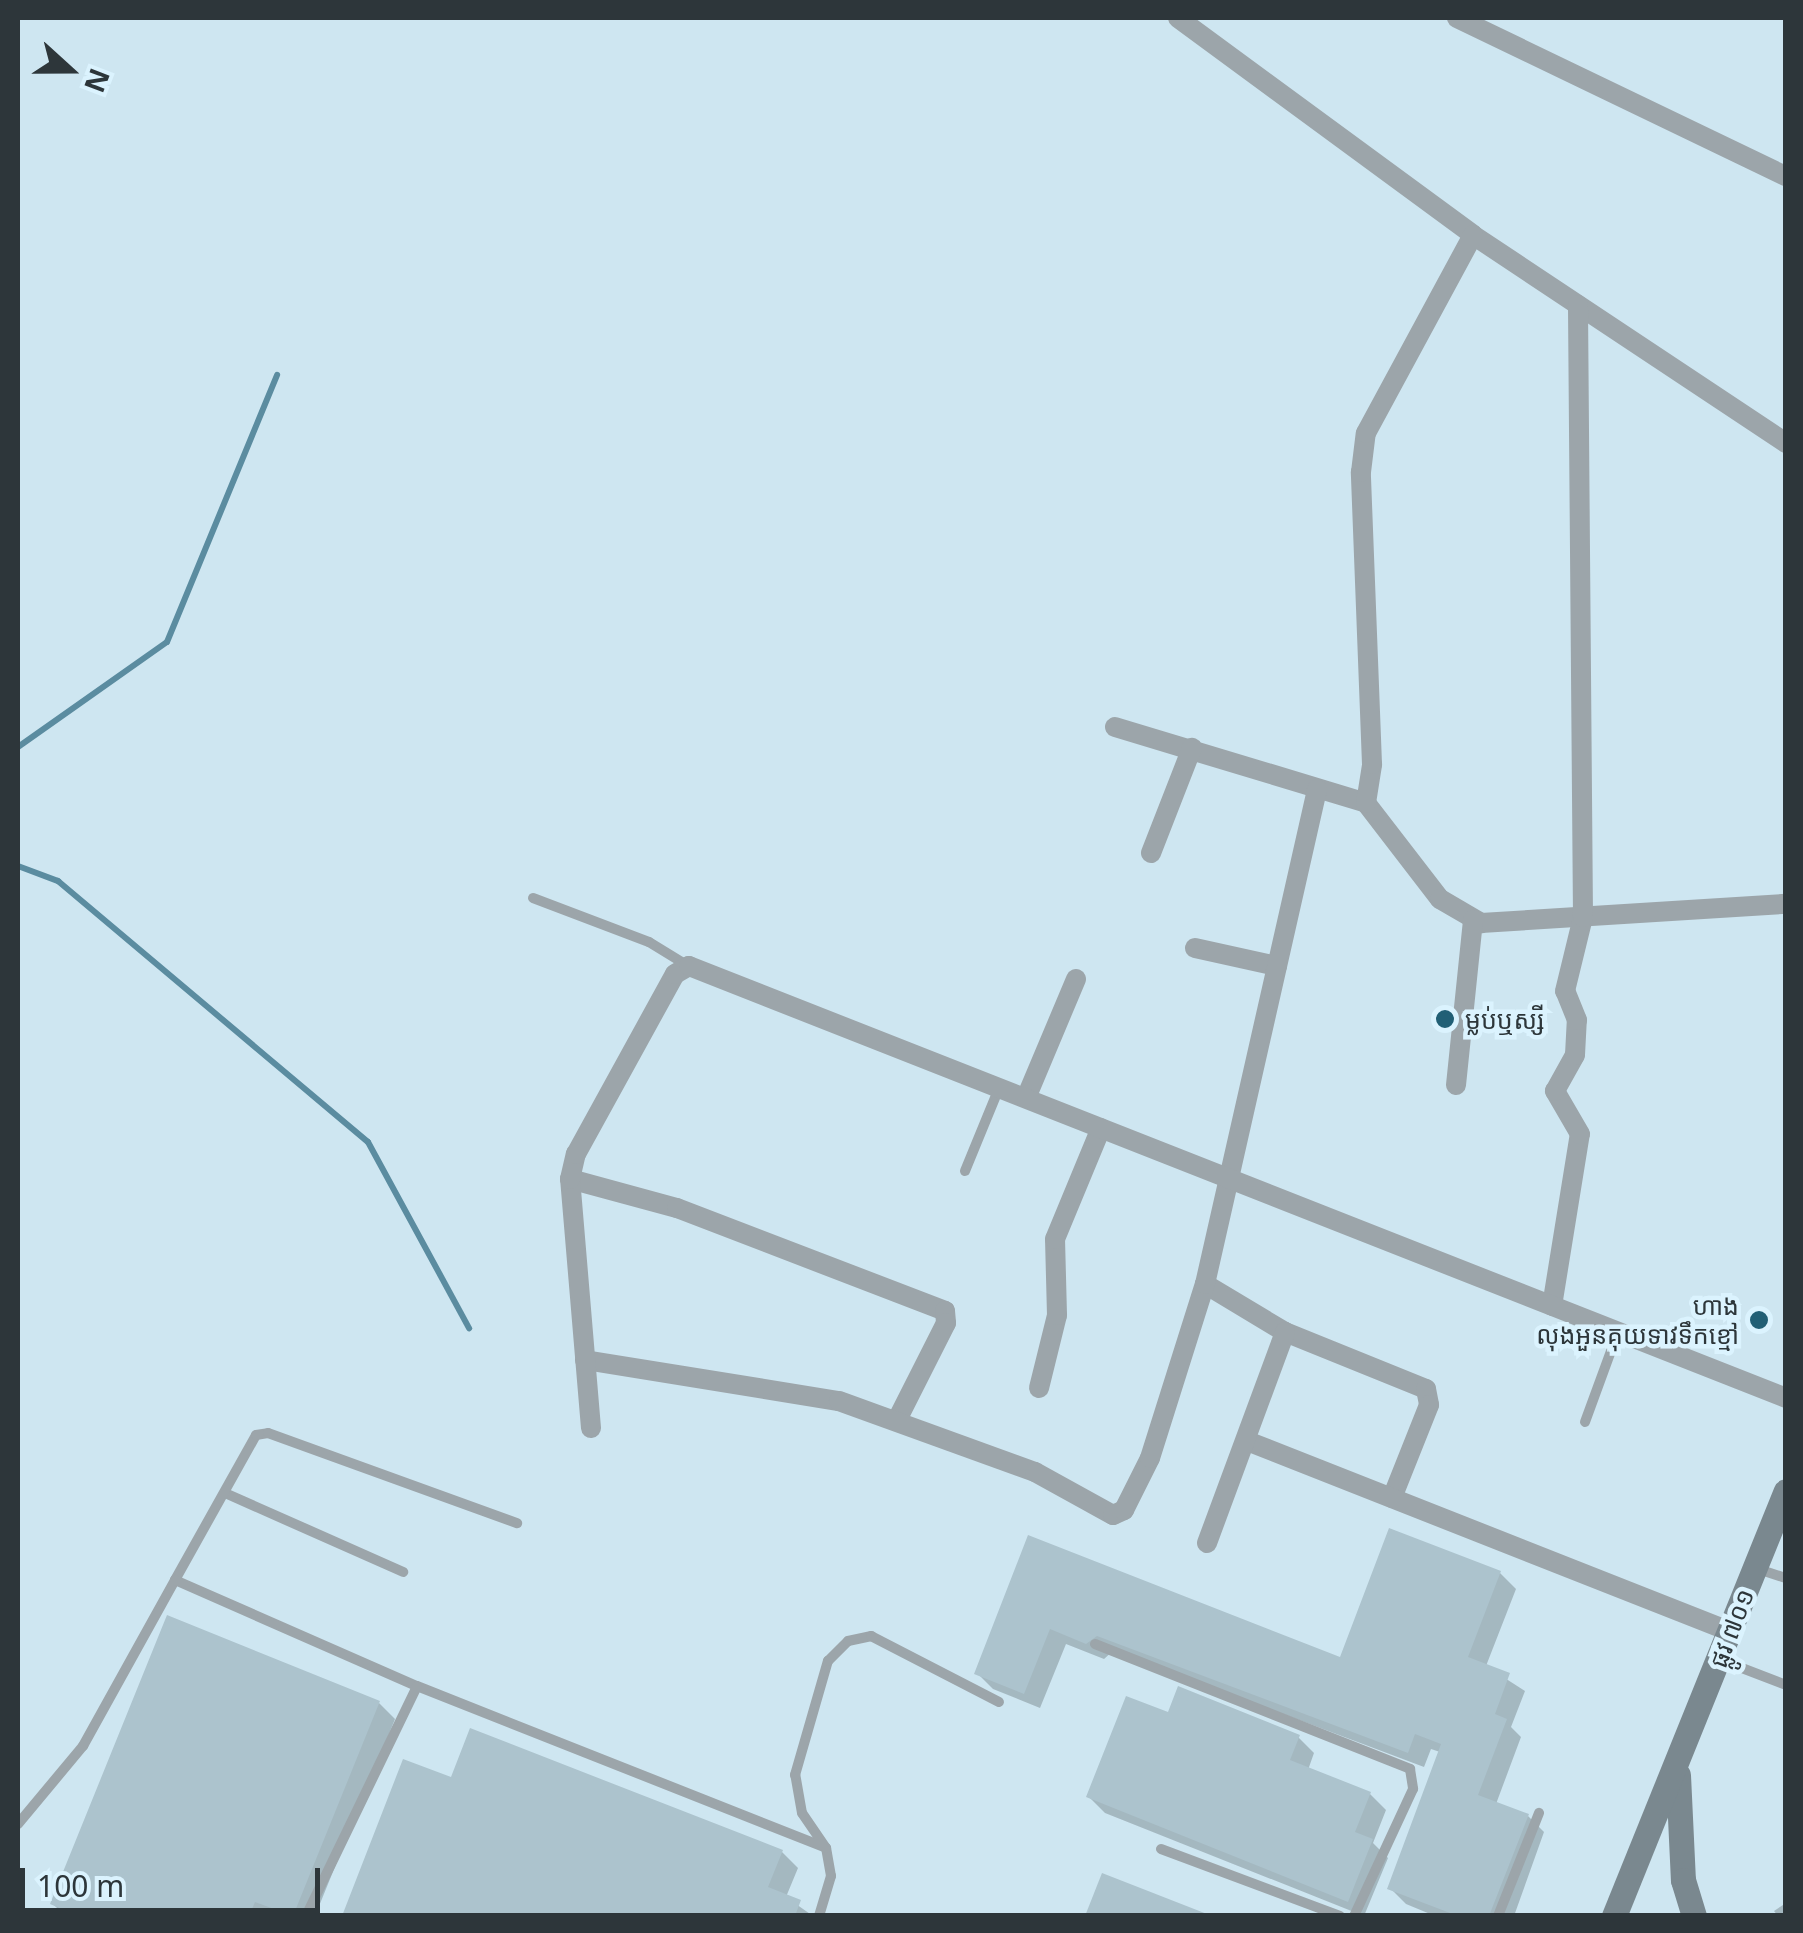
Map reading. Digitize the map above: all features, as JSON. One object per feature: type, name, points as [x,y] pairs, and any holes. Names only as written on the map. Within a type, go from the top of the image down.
[{"type":"main road","name":"ផ្លូវ ៧០១","points":[[1614,1916],[1755,1568],[1777,1538],[1786,1491]]},
{"type":"main road","points":[[1677,1765],[1684,1880],[1694,1916]]},
{"type":"street","points":[[1178,18],[1473,235],[1786,444]]},
{"type":"street","points":[[1457,18],[1786,176]]},
{"type":"street","points":[[1366,803],[1372,746],[1362,472],[1366,433],[1473,235]]},
{"type":"street","points":[[1552,1306],[1580,1134],[1556,1091],[1575,1055],[1577,1020],[1565,990],[1584,917],[1578,305]]},
{"type":"street","points":[[1114,726],[1366,803],[1440,899],[1472,920],[1786,904]]},
{"type":"street","points":[[1150,852],[1192,748]]},
{"type":"street","points":[[585,1360],[840,1401],[1035,1472],[1113,1515],[1124,1510],[1150,1458],[1205,1284],[1317,790]]},
{"type":"street","points":[[1456,1085],[1472,920]]},
{"type":"street","points":[[1195,948],[1277,966]]},
{"type":"street","points":[[592,1428],[570,1180],[576,1154],[675,974],[689,966],[1786,1398]]},
{"type":"street","points":[[1026,1098],[1076,979]]},
{"type":"street","points":[[1039,1388],[1058,1314],[1055,1239],[1101,1128]]},
{"type":"street","points":[[570,1180],[677,1208],[945,1311],[946,1323],[898,1420]]},
{"type":"street","points":[[1205,1284],[1285,1332],[1430,1394],[1392,1498]]},
{"type":"street","points":[[1207,1544],[1285,1332]]},
{"type":"street","points":[[1247,1441],[1729,1631]]},
{"type":"lane","points":[[533,898],[649,942],[689,966]]},
{"type":"lane","points":[[965,1171],[999,1087]]},
{"type":"lane","points":[[1586,1422],[1618,1332]]},
{"type":"lane","points":[[18,1824],[83,1746],[256,1435],[268,1433],[518,1523]]},
{"type":"lane","points":[[225,1493],[403,1572]]},
{"type":"lane","points":[[1755,1568],[1786,1578]]},
{"type":"lane","points":[[175,1580],[418,1686],[826,1848]]},
{"type":"lane","points":[[818,1916],[831,1876],[826,1848],[802,1813],[796,1775],[828,1662],[848,1641],[870,1636],[999,1702]]},
{"type":"lane","points":[[1095,1644],[1410,1769],[1413,1789],[1354,1916]]},
{"type":"lane","points":[[1718,1659],[1786,1685]]},
{"type":"lane","points":[[306,1916],[418,1686]]},
{"type":"lane","points":[[1498,1916],[1539,1812]]},
{"type":"lane","points":[[1161,1849],[1340,1916]]},
{"type":"building","points":[[1389,1528],[1501,1571],[1468,1657],[1510,1673],[1495,1714],[1507,1719],[1478,1795],[1529,1814],[1489,1916],[1458,1916],[1387,1889],[1441,1744],[1415,1734],[1408,1753],[1097,1636],[1086,1644],[1050,1629],[1024,1694],[974,1674],[1028,1535],[1340,1657]]},
{"type":"building","points":[[167,1615],[380,1701],[293,1916],[255,1902],[249,1916],[78,1916],[50,1904]]},
{"type":"building","points":[[1178,1686],[1300,1735],[1290,1760],[1371,1792],[1355,1832],[1373,1839],[1348,1902],[1086,1797],[1126,1696],[1168,1712]]},
{"type":"building","points":[[470,1728],[783,1850],[768,1887],[801,1900],[795,1916],[342,1916],[403,1759],[451,1777]]},
{"type":"building","points":[[1102,1873],[1207,1914],[1085,1916]]},
{"type":"waterway","points":[[18,747],[167,642],[277,375]]},
{"type":"waterway","points":[[18,866],[58,881],[368,1142],[469,1328]]},
{"type":"place","name":"ម្លប់ឬស្សី","points":[[1445,1019]]},
{"type":"place","name":"ហាង លុងអួនគុយទាវទឹកខ្មៅ","points":[[1759,1320]]}]
